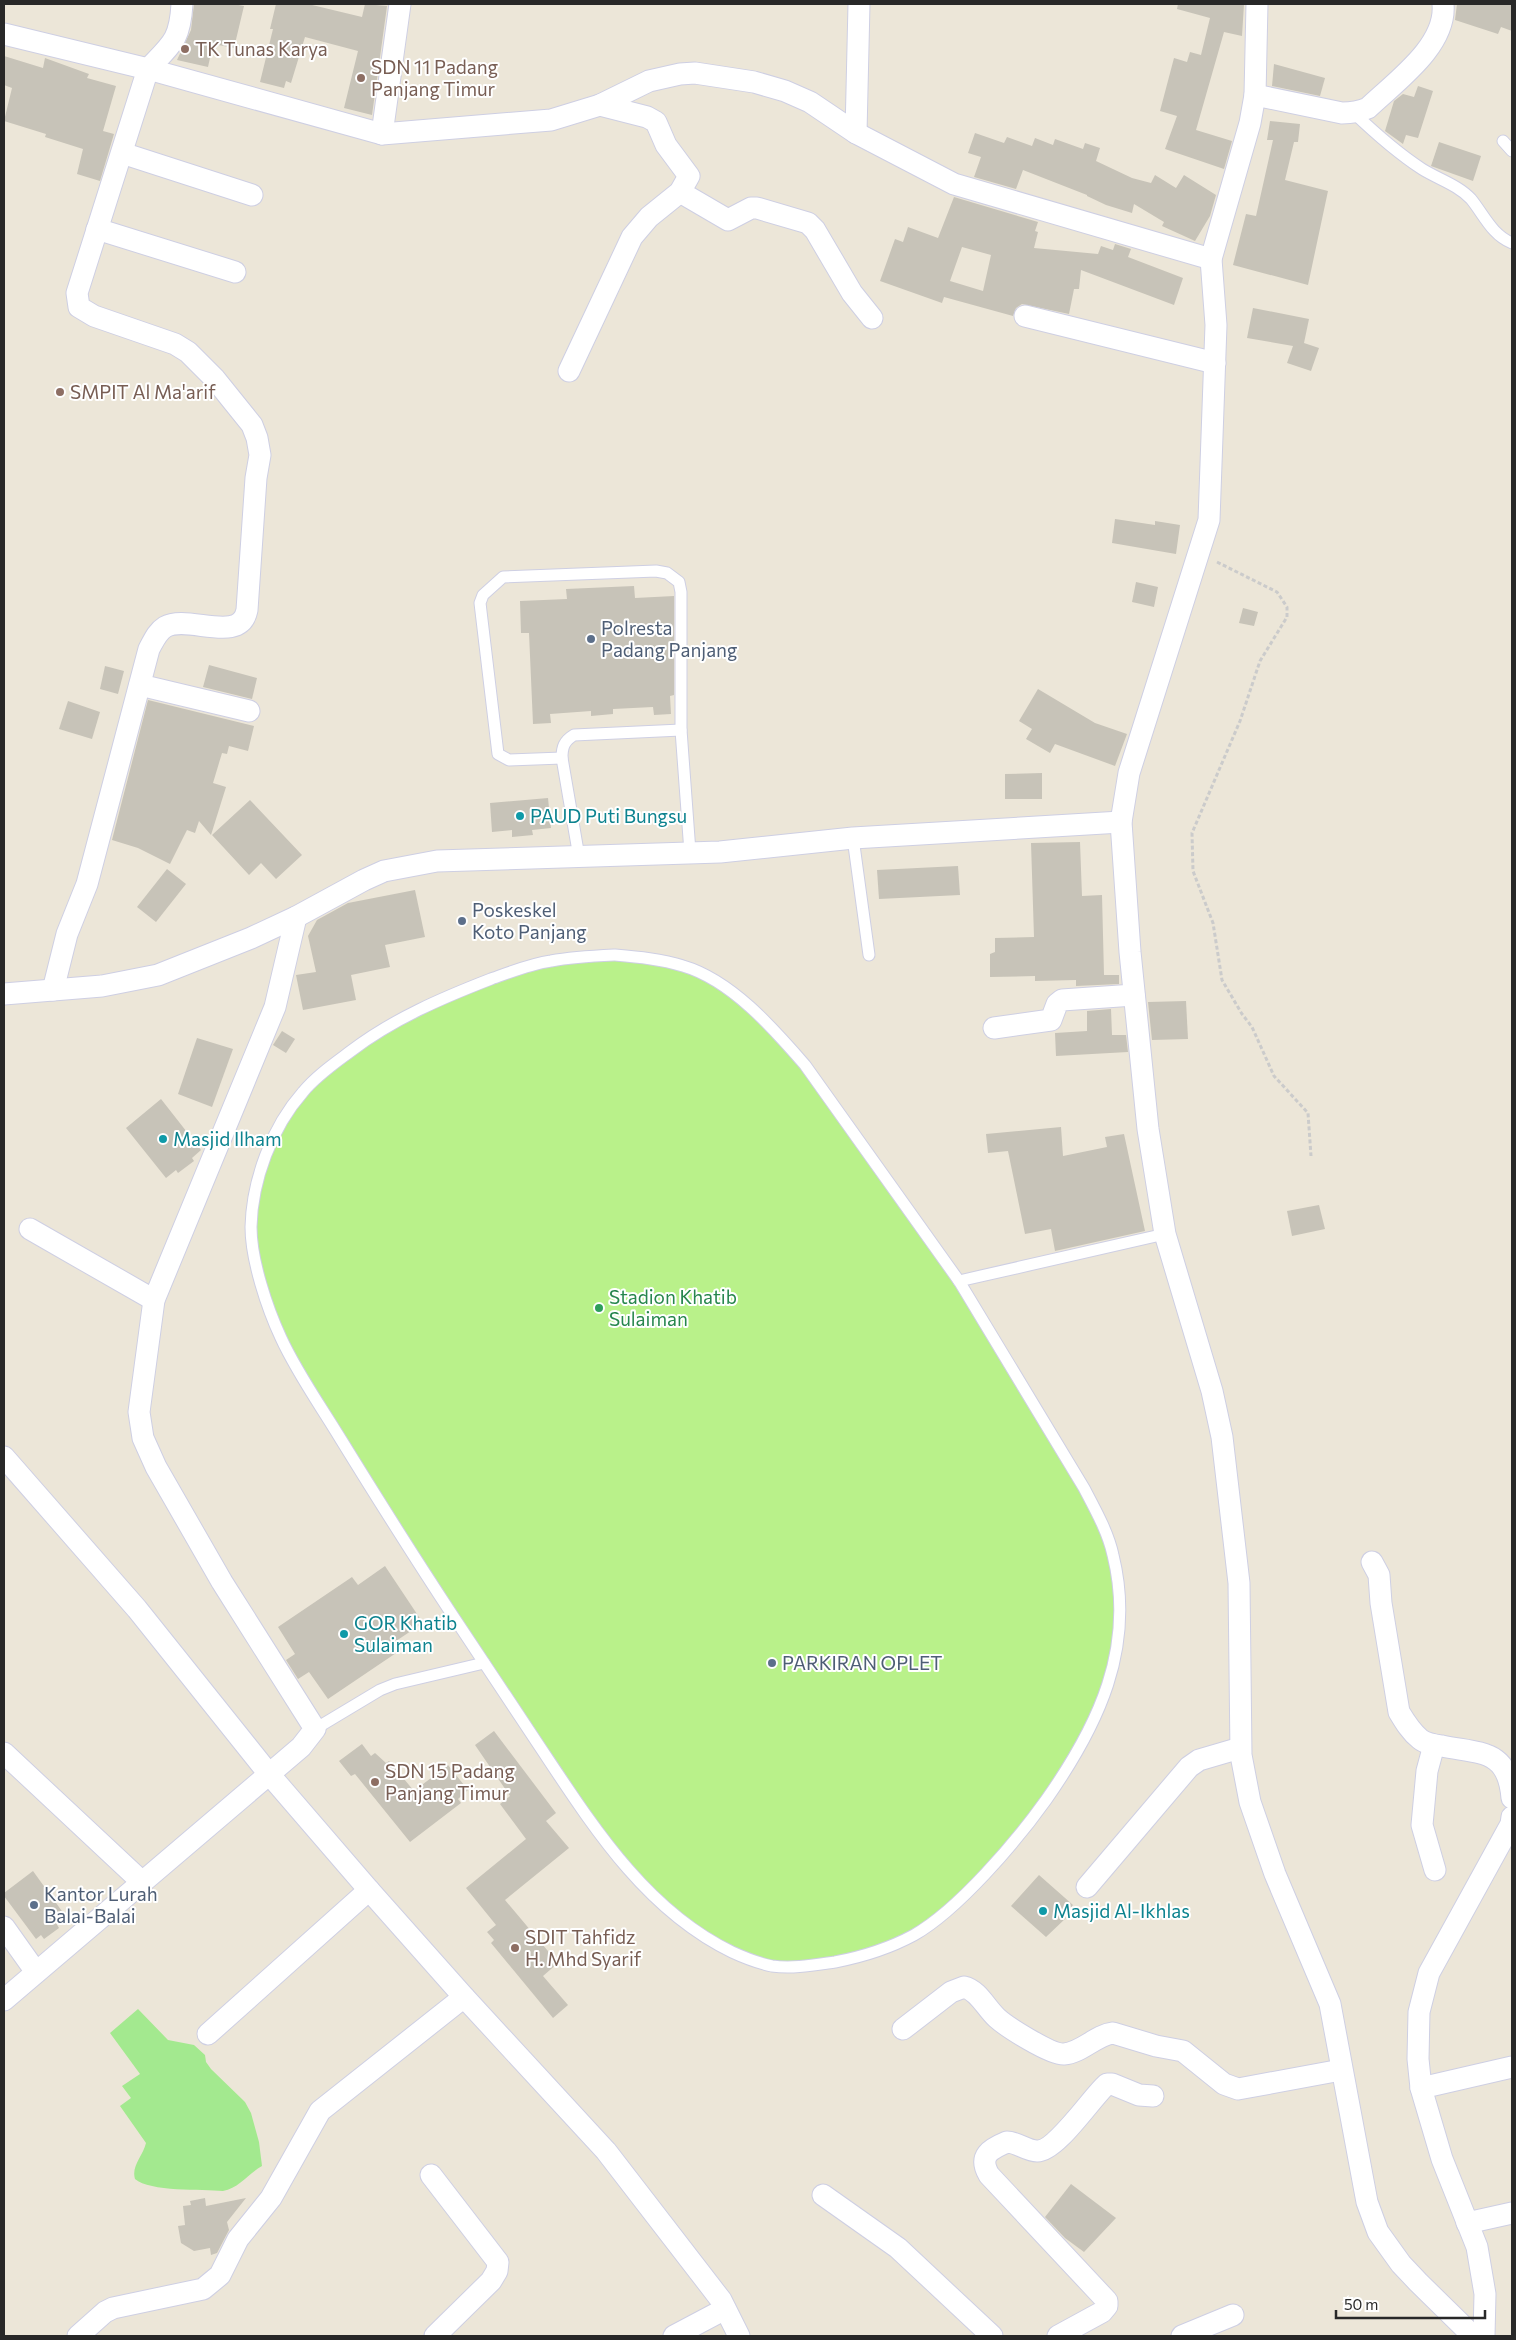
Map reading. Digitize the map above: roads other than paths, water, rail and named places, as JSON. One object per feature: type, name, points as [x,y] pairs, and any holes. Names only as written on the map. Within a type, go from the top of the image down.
[{"type":"street","points":[[53,990],[67,934],[87,884],[149,649],[157,633],[164,628],[179,624],[231,628],[246,616],[256,478],[260,455],[258,438],[252,425],[200,362],[175,344],[94,316],[79,307],[77,293],[148,69],[174,42],[178,34],[182,4]]},
{"type":"street","points":[[382,134],[400,4]]},
{"type":"street","points":[[856,133],[859,4]]},
{"type":"street","points":[[1257,4],[1255,95],[1242,152],[1211,259],[1216,325],[1209,520],[1129,773],[1121,822],[1134,995],[1148,1128],[1165,1234],[1212,1390],[1222,1437],[1239,1583],[1240,1748],[1250,1802],[1274,1874],[1330,2004],[1367,2202],[1378,2232],[1418,2282],[1473,2336]]},
{"type":"street","points":[[1255,95],[1342,113],[1354,113],[1368,108],[1422,58],[1434,40],[1444,11],[1443,4]]},
{"type":"street","points":[[4,34],[148,69],[382,134],[551,120],[600,105],[650,81],[680,74],[695,73],[754,82],[785,91],[810,102],[856,133],[954,184],[1211,259]]},
{"type":"street","points":[[569,371],[632,237],[648,217],[680,192],[689,176],[666,145],[656,122],[646,117],[600,105]]},
{"type":"street","points":[[122,153],[252,195]]},
{"type":"street","points":[[680,192],[728,220],[751,208],[757,208],[808,223],[816,230],[852,293],[872,318]]},
{"type":"street","points":[[97,229],[235,272]]},
{"type":"street","points":[[1025,316],[1215,363]]},
{"type":"street","points":[[140,685],[249,711]]},
{"type":"street","points":[[4,996],[102,986],[158,975],[296,918],[384,871],[437,862],[720,852],[854,838],[1121,822]]},
{"type":"street","points":[[4,2000],[301,1747],[315,1729],[222,1582],[156,1467],[143,1438],[139,1412],[154,1300],[275,1007],[296,918]]},
{"type":"street","points":[[994,1028],[1050,1020],[1057,1004],[1062,1000],[1134,995]]},
{"type":"street","points":[[30,1229],[154,1300]]},
{"type":"street","points":[[5,1462],[137,1609],[269,1774],[369,1890],[464,1998],[606,2151],[721,2300],[739,2336]]},
{"type":"street","points":[[1372,1562],[1379,1575],[1381,1603],[1399,1712],[1409,1728],[1421,1740],[1434,1745],[1476,1752],[1498,1760],[1508,1779],[1512,1798]]},
{"type":"street","points":[[1434,1745],[1427,1772],[1422,1824],[1435,1870]]},
{"type":"street","points":[[1087,1887],[1189,1767],[1199,1760],[1240,1748]]},
{"type":"street","points":[[4,1753],[142,1882]]},
{"type":"street","points":[[1484,2336],[1485,2294],[1477,2247],[1442,2159],[1421,2088],[1418,2059],[1419,2012],[1429,1973],[1511,1824],[1512,1817]]},
{"type":"street","points":[[208,2034],[369,1890]]},
{"type":"street","points":[[4,1927],[36,1972]]},
{"type":"street","points":[[903,2029],[951,1992],[964,1987],[974,1992],[988,2009],[1006,2025],[1055,2053],[1064,2054],[1113,2033],[1156,2046],[1183,2051],[1224,2084],[1238,2089],[1341,2070]]},
{"type":"street","points":[[78,2336],[105,2312],[113,2308],[203,2289],[213,2283],[220,2275],[238,2239],[271,2198],[320,2111],[464,1998]]},
{"type":"street","points":[[1421,2088],[1512,2067]]},
{"type":"street","points":[[1058,2336],[1102,2312],[1107,2306],[1107,2301],[989,2175],[984,2167],[984,2160],[986,2155],[1007,2142],[1036,2152],[1048,2147],[1083,2114],[1107,2084],[1112,2084],[1139,2095],[1153,2096]]},
{"type":"street","points":[[430,2175],[498,2262],[497,2271],[490,2281],[435,2336]]},
{"type":"street","points":[[823,2195],[898,2248],[992,2336]]},
{"type":"street","points":[[1467,2223],[1512,2214]]},
{"type":"street","points":[[674,2336],[725,2309]]},
{"type":"street","points":[[1182,2336],[1233,2315]]},
{"type":"lane","points":[[1354,113],[1390,148],[1459,189],[1470,199],[1493,230],[1504,240],[1512,243]]},
{"type":"lane","points":[[1503,141],[1512,151]]},
{"type":"lane","points":[[562,758],[509,760],[498,754],[480,603],[483,595],[503,577],[656,571],[667,573],[679,582],[681,592],[682,730],[690,852]]},
{"type":"lane","points":[[579,857],[562,758],[562,748],[567,739],[574,735],[682,730]]},
{"type":"lane","points":[[854,838],[869,955]]},
{"type":"lane","points":[[614,955],[643,957],[684,966],[724,987],[777,1033],[810,1072],[959,1281],[1084,1488],[1097,1514],[1114,1559],[1121,1608],[1121,1628],[1116,1660],[1099,1710],[1072,1760],[1028,1825],[971,1888],[937,1920],[912,1936],[867,1954],[821,1964],[770,1966],[750,1960],[711,1941],[679,1919],[636,1880],[576,1800],[484,1663],[394,1526],[294,1364],[274,1321],[254,1255],[251,1226],[254,1203],[264,1162],[280,1124],[306,1088],[368,1038],[402,1018],[456,993],[525,967],[549,961],[614,955]]},
{"type":"lane","points":[[959,1281],[1165,1234]]},
{"type":"lane","points":[[315,1729],[380,1690],[395,1684],[484,1663]]},
{"type":"place","name":"TK Tunas Karya","points":[[185,49]]},
{"type":"place","name":"SDN 11 Padang Panjang Timur","points":[[361,78]]},
{"type":"place","name":"SMPIT Al Ma'arif","points":[[60,392]]},
{"type":"place","name":"Polresta Padang Panjang","points":[[591,639]]},
{"type":"place","name":"PAUD Puti Bungsu","points":[[520,816]]},
{"type":"place","name":"Poskeskel Koto Panjang","points":[[462,921]]},
{"type":"place","name":"Masjid Ilham","points":[[163,1139]]},
{"type":"place","name":"Stadion Khatib Sulaiman","points":[[599,1308]]},
{"type":"place","name":"GOR Khatib Sulaiman","points":[[344,1634]]},
{"type":"place","name":"PARKIRAN OPLET","points":[[772,1663]]},
{"type":"place","name":"SDN 15 Padang Panjang Timur","points":[[375,1782]]},
{"type":"place","name":"Kantor Lurah Balai-Balai","points":[[34,1905]]},
{"type":"place","name":"Masjid Al-Ikhlas","points":[[1043,1911]]},
{"type":"place","name":"SDIT Tahfidz H. Mhd Syarif","points":[[515,1948]]}]
